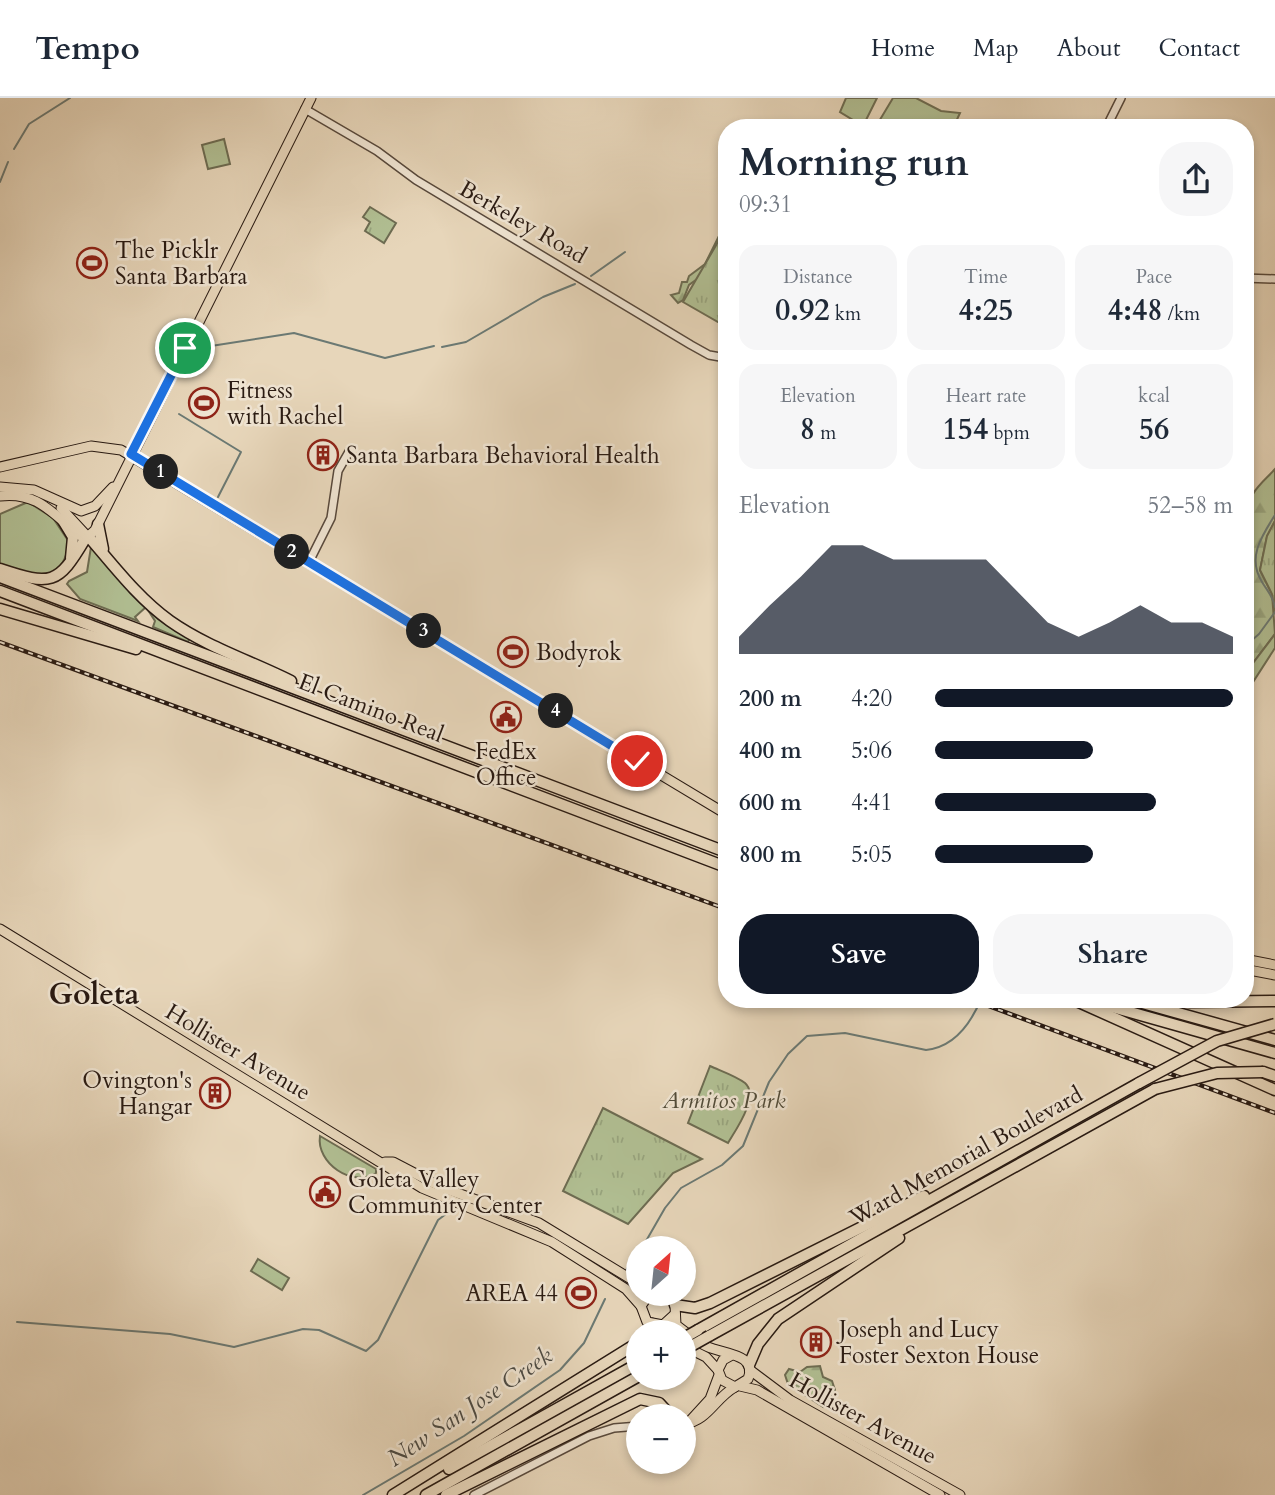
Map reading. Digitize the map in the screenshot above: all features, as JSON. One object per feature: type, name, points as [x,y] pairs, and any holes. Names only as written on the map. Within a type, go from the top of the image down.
[{"type":"highway","points":[[55,577],[68,563],[73,550],[73,537],[62,519]]},
{"type":"highway","points":[[98,524],[102,547],[142,597]]},
{"type":"highway","points":[[0,569],[35,579],[55,577],[71,565],[86,538],[142,597],[188,632],[299,685],[320,699]]},
{"type":"highway","name":"El Camino Real","points":[[0,577],[718,849]]},
{"type":"highway","name":"El Camino Real","points":[[0,591],[718,864]]},
{"type":"highway","points":[[0,609],[193,668],[209,670]]},
{"type":"highway","points":[[1254,1000],[1275,1000]]},
{"type":"highway","points":[[1092,1008],[1275,1090]]},
{"type":"highway","points":[[1117,1008],[1275,1053]]},
{"type":"highway","points":[[1160,1008],[1275,1040]]},
{"type":"highway","name":"Ward Memorial Boulevard","points":[[696,1339],[972,1177],[1139,1083],[1217,1041],[1275,1024]]},
{"type":"highway","name":"Ward Memorial Boulevard","points":[[696,1335],[958,1197],[1155,1089],[1217,1073],[1271,1074]]},
{"type":"highway","points":[[675,1309],[695,1308],[710,1303],[884,1215],[972,1177]]},
{"type":"highway","points":[[749,1367],[765,1333],[793,1306],[937,1215],[958,1197]]},
{"type":"highway","points":[[393,1495],[626,1350]]},
{"type":"highway","points":[[402,1495],[626,1370]]},
{"type":"highway","points":[[426,1495],[626,1383]]},
{"type":"highway","points":[[446,1495],[637,1401],[645,1399],[660,1404]]},
{"type":"highway","points":[[637,1401],[648,1404]]},
{"type":"main road","points":[[86,538],[98,524],[114,486],[311,98]]},
{"type":"main road","points":[[0,467],[91,446],[109,446],[131,454],[718,809]]},
{"type":"main road","points":[[0,487],[27,488],[73,510],[85,511],[98,504],[114,486]]},
{"type":"main road","points":[[0,496],[34,499],[86,538]]},
{"type":"main road","points":[[53,499],[86,538]]},
{"type":"main road","name":"Hollister Avenue","points":[[0,929],[385,1162],[389,1169],[438,1197],[540,1235],[626,1282]]},
{"type":"main road","points":[[1254,962],[1275,965]]},
{"type":"main road","points":[[1254,971],[1275,975]]},
{"type":"main road","name":"Hollister Avenue","points":[[641,1306],[646,1320]]},
{"type":"main road","points":[[674,1306],[676,1325],[705,1346],[742,1357],[749,1367],[748,1379],[722,1394],[702,1419],[696,1421]]},
{"type":"main road","points":[[670,1320],[675,1309]]},
{"type":"main road","points":[[696,1353],[706,1357],[726,1384],[737,1386]]},
{"type":"main road","points":[[696,1414],[710,1399],[723,1360],[732,1355]]},
{"type":"main road","name":"Hollister Avenue","points":[[749,1367],[790,1400],[960,1495]]},
{"type":"main road","name":"Hollister Avenue","points":[[737,1386],[757,1390],[940,1495]]},
{"type":"street","points":[[1110,119],[1121,98]]},
{"type":"street","name":"Berkeley Road","points":[[305,109],[377,151],[426,187],[691,345],[718,357]]},
{"type":"street","points":[[1254,278],[1275,279]]},
{"type":"street","points":[[309,562],[331,518],[338,471],[350,450]]},
{"type":"street","points":[[474,1495],[589,1436],[614,1427],[626,1427]]},
{"type":"green space","points":[[846,98],[877,98],[866,119],[852,119],[840,112]]},
{"type":"green space","points":[[893,98],[916,98],[941,111],[960,113],[957,119],[880,119]]},
{"type":"green space","points":[[224,139],[230,164],[208,169],[202,145]]},
{"type":"green space","points":[[370,207],[396,223],[384,243],[365,231],[370,222],[363,217]]},
{"type":"green space","points":[[718,238],[718,247],[700,277],[689,285],[683,300],[678,303],[671,295],[679,293],[682,282],[687,282],[689,276],[705,264]]},
{"type":"green space","points":[[718,242],[718,322],[683,302]]},
{"type":"green space","points":[[1275,469],[1275,521],[1267,536],[1260,570],[1272,594],[1275,634],[1254,662],[1254,493]]},
{"type":"green space","points":[[28,502],[53,518],[69,542],[66,557],[53,572],[34,574],[0,564],[0,514]]},
{"type":"green space","points":[[1275,521],[1275,614],[1272,594],[1260,570],[1267,536]]},
{"type":"green space","points":[[91,547],[190,637],[188,642],[153,627],[155,621],[146,607],[135,617],[138,621],[80,599],[67,584],[87,572]]},
{"type":"green space","points":[[1275,634],[1275,648],[1254,681],[1254,662]]},
{"type":"green space","name":"Armitos Park","points":[[710,1066],[741,1080],[749,1089],[750,1096],[745,1113],[728,1143],[688,1123]]},
{"type":"green space","points":[[603,1108],[702,1159],[673,1173],[628,1224],[563,1191]]},
{"type":"green space","points":[[320,1136],[376,1169],[376,1173],[357,1177],[338,1170],[324,1155]]},
{"type":"green space","points":[[258,1259],[289,1278],[282,1290],[251,1271]]},
{"type":"green space","points":[[820,1366],[823,1377],[832,1381],[835,1390],[823,1407],[788,1384],[785,1375],[789,1369],[800,1372],[807,1367]]},
{"type":"waterway","points":[[14,149],[29,124],[70,98]]},
{"type":"waterway","points":[[0,182],[8,162]]},
{"type":"waterway","points":[[591,276],[625,252]]},
{"type":"waterway","points":[[442,347],[466,342],[543,297],[575,284]]},
{"type":"waterway","points":[[205,354],[211,346],[294,333],[385,358],[434,346]]},
{"type":"waterway","points":[[179,414],[241,452],[218,497]]},
{"type":"waterway","points":[[1275,515],[1261,540],[1256,556],[1258,573],[1275,607]]},
{"type":"waterway","points":[[1254,638],[1275,612]]},
{"type":"waterway","points":[[649,1236],[665,1208],[681,1188],[722,1165],[743,1146],[769,1082],[788,1054],[807,1036],[845,1033],[926,1050],[953,1039],[967,1025],[976,1008]]},
{"type":"waterway","points":[[17,1322],[170,1334],[234,1347],[303,1329],[319,1330],[366,1351],[378,1340],[438,1220],[450,1211]]},
{"type":"waterway","name":"New San Jose Creek","points":[[363,1495],[464,1436],[560,1370],[584,1343],[605,1299]]},
{"type":"railway","points":[[0,642],[718,906]]},
{"type":"railway","points":[[994,1008],[1275,1113]]},
{"type":"place","name":"The Picklr Santa Barbara","points":[[92,263]]},
{"type":"place","name":"Fitness with Rachel","points":[[204,403]]},
{"type":"place","name":"Santa Barbara Behavioral Health","points":[[323,455]]},
{"type":"place","name":"Bodyrok","points":[[513,652]]},
{"type":"place","name":"FedEx Office","points":[[506,717]]},
{"type":"place","name":"Ovington's Hangar","points":[[215,1093]]},
{"type":"place","name":"Goleta Valley Community Center","points":[[325,1192]]},
{"type":"place","name":"AREA 44","points":[[581,1293]]},
{"type":"place","name":"Joseph and Lucy Foster Sexton House","points":[[816,1342]]},
{"type":"district","name":"Goleta","points":[[94,994]]},
{"type":"route","points":[[185,348],[131,454],[637,761]]}]
